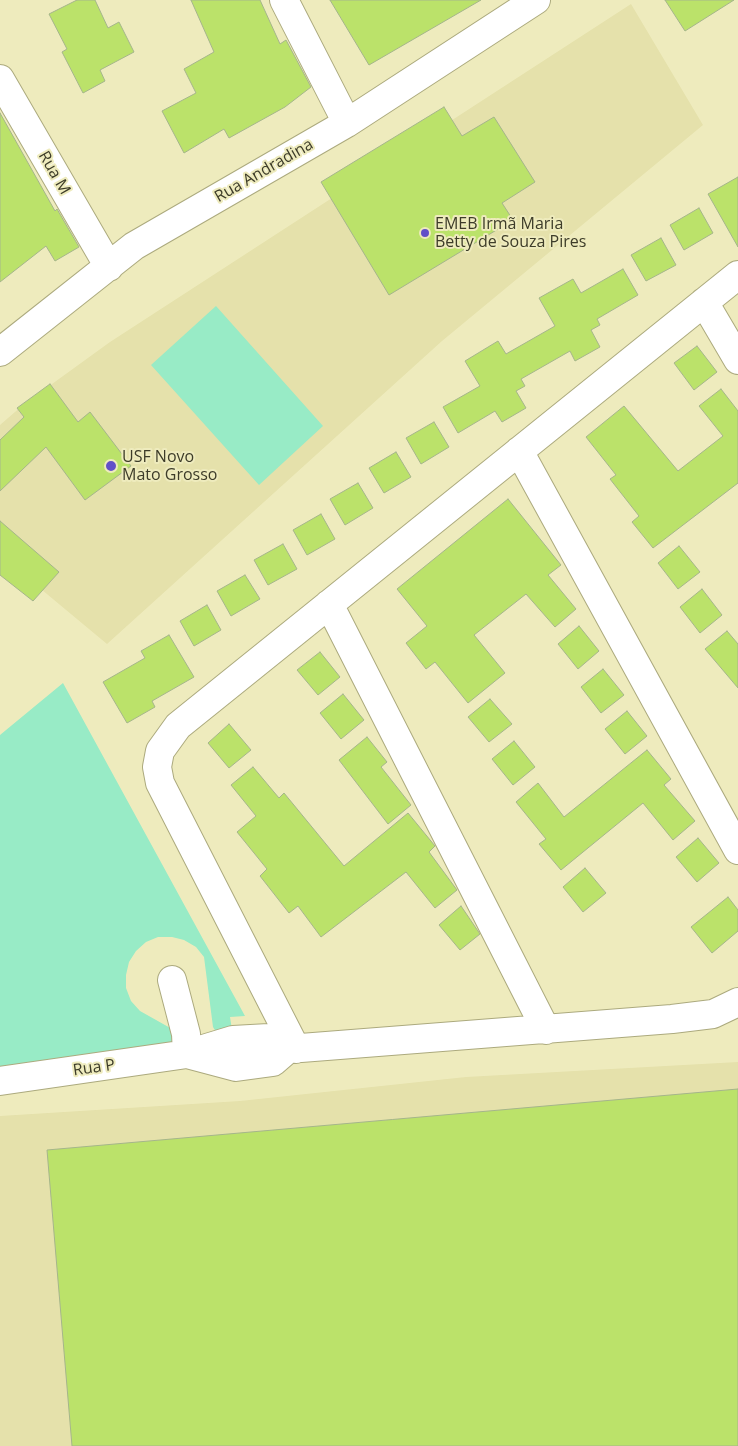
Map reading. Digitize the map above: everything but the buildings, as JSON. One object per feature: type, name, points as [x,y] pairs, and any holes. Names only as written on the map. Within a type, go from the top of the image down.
[{"type":"street","points":[[284,0],[347,123]]},
{"type":"street","name":"Rua Andradina","points":[[0,352],[109,268],[134,246],[347,123],[536,0]]},
{"type":"street","name":"Rua M","points":[[2,88],[109,268]]},
{"type":"street","points":[[292,1049],[160,783],[157,767],[160,751],[178,726],[738,275]]},
{"type":"street","points":[[704,302],[738,360]]},
{"type":"street","points":[[519,451],[738,850]]},
{"type":"street","points":[[329,604],[546,1030]]},
{"type":"street","points":[[172,980],[186,1034],[187,1054],[236,1067],[273,1062],[292,1049],[546,1030],[713,1014],[738,1002]]},
{"type":"street","name":"Rua P","points":[[0,1081],[187,1054]]},
{"type":"shaded area","name":"EMEB Irmã Maria Betty de Souza Pires","points":[[631,4],[703,125],[442,341],[107,644],[0,555],[0,425],[23,405],[110,342]]},
{"type":"shaded area","points":[[738,1062],[738,1446],[0,1446],[0,1116],[240,1101],[466,1077]]},
{"type":"green space","points":[[216,306],[323,426],[259,485],[151,365]]},
{"type":"green space","points":[[63,683],[245,1016],[230,1017],[233,1036],[218,1035],[213,1027],[204,957],[196,947],[184,940],[172,937],[158,937],[146,942],[136,951],[129,962],[126,988],[131,1001],[140,1011],[181,1034],[183,1043],[0,1069],[0,735]]},
{"type":"place","name":"EMEB Irmã Maria Betty de Souza Pires","points":[[425,233]]},
{"type":"place","name":"USF Novo Mato Grosso","points":[[111,466]]}]
